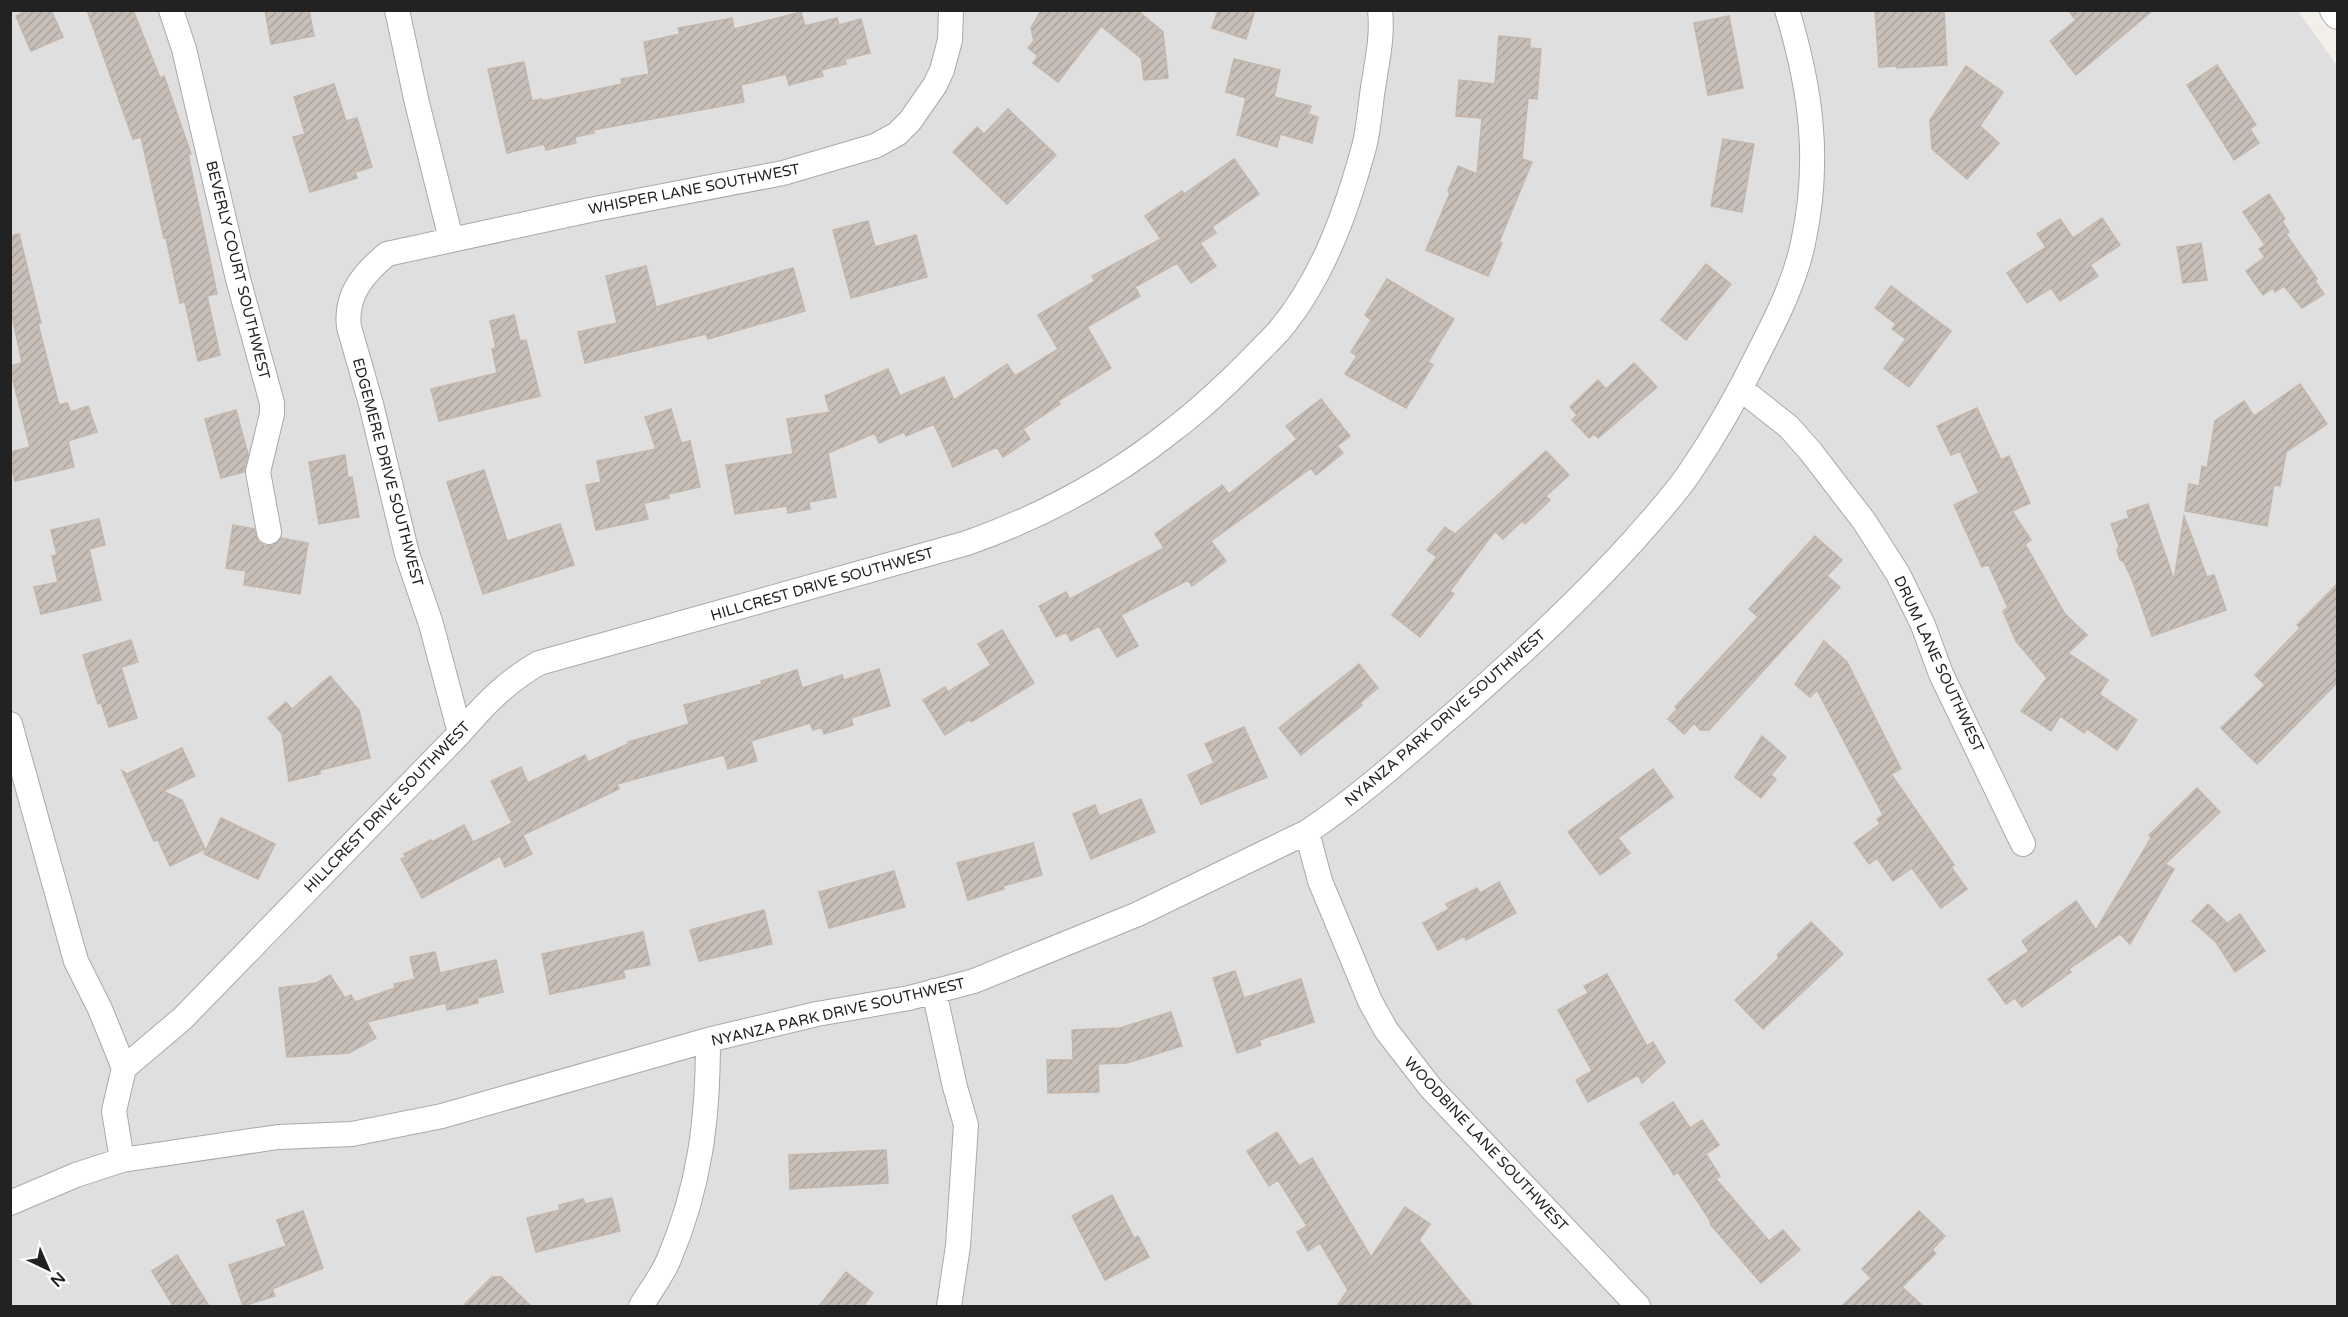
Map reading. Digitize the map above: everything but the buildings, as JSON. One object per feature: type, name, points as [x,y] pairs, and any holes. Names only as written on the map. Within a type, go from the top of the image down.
[{"type":"street","name":"BEVERLY COURT SOUTHWEST","points":[[171,10],[184,49],[238,279],[272,403],[272,414],[258,472],[269,532]]},
{"type":"street","points":[[397,10],[417,103],[451,239]]},
{"type":"street","name":"WHISPER LANE SOUTHWEST","points":[[361,281],[369,269],[387,254],[451,239],[783,173],[875,146],[904,128],[935,85],[950,40],[951,10]]},
{"type":"street","name":"HILLCREST DRIVE SOUTHWEST","points":[[124,1068],[183,1018],[504,686],[539,663],[956,547],[996,533],[1104,479],[1175,429],[1278,332],[1292,315],[1324,261],[1338,230],[1364,145],[1378,52],[1380,10]]},
{"type":"street","name":"NYANZA PARK DRIVE SOUTHWEST","points":[[122,1161],[278,1137],[352,1134],[408,1123],[453,1113],[708,1040],[817,1014],[909,998],[974,981],[1138,914],[1306,832],[1365,791],[1536,641],[1600,578],[1690,472],[1741,389],[1782,306],[1803,244],[1814,169],[1810,111],[1802,61],[1787,10]]},
{"type":"street","name":"EDGEMERE DRIVE SOUTHWEST","points":[[361,281],[349,301],[347,314],[349,327],[371,405],[406,554],[431,624],[460,734]]},
{"type":"street","name":"DRUM LANE SOUTHWEST","points":[[1741,389],[1789,427],[1811,452],[1864,521],[1898,574],[1923,625],[1941,674],[2023,844]]},
{"type":"street","points":[[10,724],[76,961],[100,1009],[124,1068],[114,1111],[122,1161],[76,1175],[10,1203]]},
{"type":"street","name":"WOODBINE LANE SOUTHWEST","points":[[1306,832],[1320,881],[1370,1001],[1406,1058],[1438,1096],[1638,1306]]},
{"type":"street","points":[[934,991],[955,1087],[966,1125],[958,1246],[949,1306]]},
{"type":"street","points":[[641,1306],[668,1262],[696,1178],[706,1126],[708,1040]]},
{"type":"shaded area","points":[[10,11],[2298,11],[2338,67],[2337,1306],[11,1306]]}]
